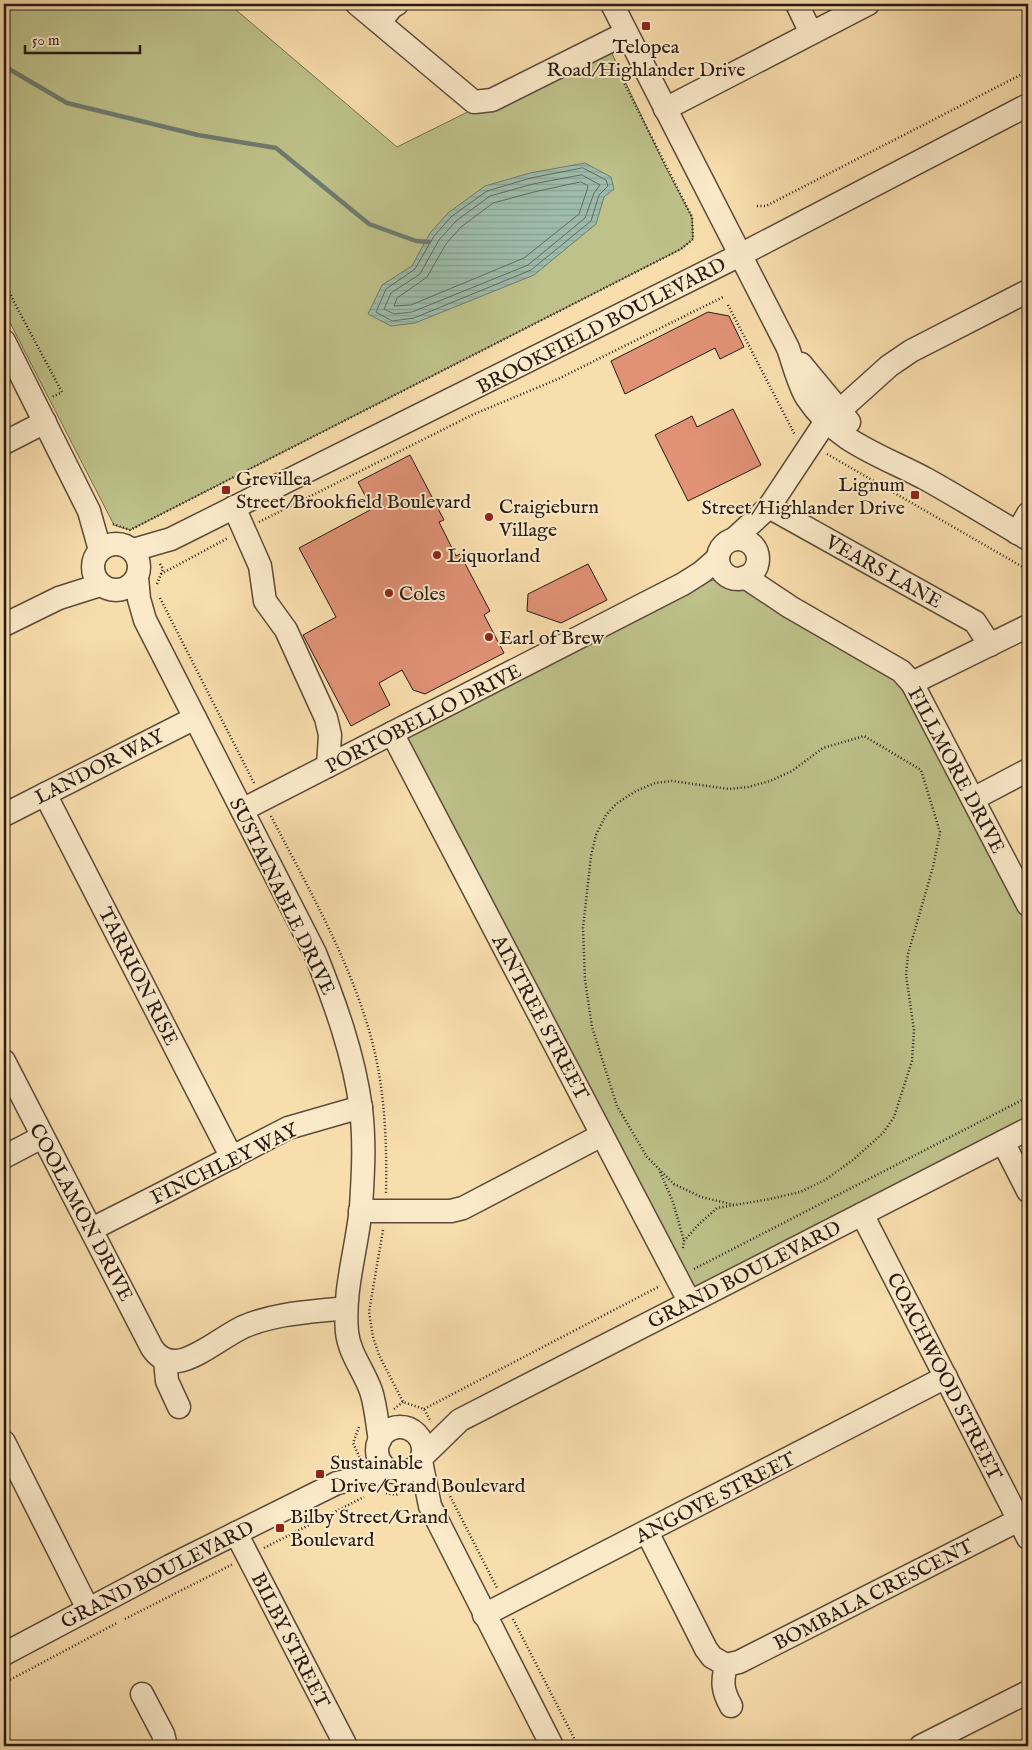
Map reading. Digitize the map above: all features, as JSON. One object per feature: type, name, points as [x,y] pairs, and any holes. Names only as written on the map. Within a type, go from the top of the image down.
[{"type":"street","points":[[357,4],[474,102],[492,100],[626,33]]},
{"type":"street","points":[[380,22],[392,7],[397,4]]},
{"type":"street","points":[[612,4],[788,348],[832,416],[857,430],[894,462],[1025,529]]},
{"type":"street","points":[[797,4],[811,33]]},
{"type":"street","points":[[665,109],[868,4]]},
{"type":"street","name":"BROOKFIELD BOULEVARD","points":[[4,626],[234,507],[740,255],[1028,105]]},
{"type":"street","points":[[734,539],[769,507],[810,445],[832,416],[889,366],[911,351],[1028,291]]},
{"type":"street","name":"SUSTAINABLE DRIVE","points":[[4,341],[117,566],[139,598],[146,620],[315,953],[336,1005],[351,1056],[361,1107],[364,1170],[346,1308],[347,1334],[371,1392],[379,1443]]},
{"type":"street","points":[[4,443],[45,422]]},
{"type":"street","points":[[234,507],[260,566],[265,600],[286,630],[326,718],[330,735],[328,766]]},
{"type":"street","points":[[748,567],[769,507]]},
{"type":"street","name":"VEARS LANE","points":[[769,507],[975,622],[990,645]]},
{"type":"street","points":[[734,539],[747,541],[748,567]]},
{"type":"street","name":"PORTOBELLO DRIVE","points":[[242,810],[683,584],[702,572],[718,558],[719,551],[723,546],[734,539]]},
{"type":"street","points":[[718,558],[722,570],[748,567]]},
{"type":"street","name":"PORTOBELLO DRIVE","points":[[683,584],[748,567]]},
{"type":"street","name":"FILLMORE DRIVE","points":[[748,567],[790,607],[901,671],[912,683],[1028,905]]},
{"type":"street","points":[[912,683],[1020,630]]},
{"type":"street","name":"LANDOR WAY","points":[[4,815],[195,718]]},
{"type":"street","name":"AINTREE STREET","points":[[392,733],[689,1301]]},
{"type":"street","points":[[973,799],[1028,770]]},
{"type":"street","name":"TARRION RISE","points":[[45,794],[232,1158]]},
{"type":"street","name":"COOLAMON DRIVE","points":[[4,1061],[42,1137],[92,1228],[152,1348],[165,1360]]},
{"type":"street","name":"FINCHLEY WAY","points":[[92,1228],[288,1128],[361,1107]]},
{"type":"street","name":"GRAND BOULEVARD","points":[[422,1458],[460,1420],[1028,1129]]},
{"type":"street","points":[[360,1211],[451,1211],[462,1208],[602,1135]]},
{"type":"street","points":[[4,1157],[42,1137]]},
{"type":"street","points":[[1003,1142],[1028,1191]]},
{"type":"street","name":"COACHWOOD STREET","points":[[862,1214],[1024,1529]]},
{"type":"street","points":[[179,1407],[167,1381],[165,1360],[186,1359],[243,1327],[265,1319],[286,1314],[346,1308]]},
{"type":"street","name":"ANGOVE STREET","points":[[484,1615],[946,1377]]},
{"type":"street","name":"SUSTAINABLE DRIVE","points":[[371,1392],[408,1429]]},
{"type":"street","name":"GRAND BOULEVARD","points":[[408,1429],[460,1420]]},
{"type":"street","points":[[430,1506],[395,1472],[384,1467],[380,1461],[378,1454],[379,1443],[384,1434],[390,1430],[408,1429],[417,1434],[421,1441],[430,1506],[484,1615],[543,1743]]},
{"type":"street","name":"GRAND BOULEVARD","points":[[4,1654],[337,1482],[379,1443]]},
{"type":"street","points":[[5,1449],[88,1609]]},
{"type":"street","points":[[395,1472],[412,1470],[422,1458]]},
{"type":"street","name":"GRAND BOULEVARD","points":[[337,1482],[395,1472]]},
{"type":"street","name":"BOMBALA CRESCENT","points":[[726,1664],[739,1662],[1024,1529]]},
{"type":"street","points":[[647,1532],[706,1649],[712,1657],[726,1664],[723,1675],[723,1690],[731,1706]]},
{"type":"street","name":"BILBY STREET","points":[[236,1533],[346,1746]]},
{"type":"street","points":[[921,1746],[1028,1692]]},
{"type":"street","points":[[142,1694],[163,1734],[166,1746]]},
{"type":"path","points":[[111,518],[114,525],[130,530],[680,249],[694,239],[692,217],[612,60],[604,58],[598,48]]},
{"type":"path","points":[[757,206],[766,206],[1028,72]]},
{"type":"path","points":[[4,206],[6,209],[6,221],[4,233]]},
{"type":"path","points":[[4,279],[14,302],[62,392]]},
{"type":"path","points":[[161,574],[472,414],[558,378],[723,297]]},
{"type":"path","points":[[728,305],[795,436],[1028,570]]},
{"type":"path","points":[[684,1241],[717,1208],[735,1205],[770,1199],[800,1192],[825,1180],[853,1160],[883,1133],[894,1117],[912,1061],[914,1030],[906,974],[908,954],[933,867],[940,832],[922,770],[864,736],[824,748],[792,771],[770,781],[748,787],[729,789],[672,781],[655,783],[636,791],[616,804],[606,815],[596,835],[591,856],[582,928],[584,980],[592,1027],[617,1106],[647,1157],[674,1184],[701,1197],[735,1205]]},
{"type":"path","points":[[424,1409],[1028,1098]]},
{"type":"path","points":[[656,1166],[664,1178],[673,1202],[684,1241],[683,1250]]},
{"type":"path","points":[[4,1683],[117,1623]]},
{"type":"green space","points":[[4,4],[229,4],[397,147],[607,43],[665,166],[692,217],[693,239],[681,249],[130,530],[114,525],[4,311]]},
{"type":"green space","points":[[739,578],[901,671],[1028,905],[1028,1129],[689,1301],[392,733],[683,584]]},
{"type":"water","points":[[585,163],[611,177],[614,189],[604,197],[596,224],[534,275],[415,323],[391,326],[368,314],[382,285],[412,266],[430,233],[448,213],[485,186],[530,173]]},
{"type":"building","points":[[708,312],[729,316],[744,347],[720,359],[715,348],[625,394],[611,361]]},
{"type":"building","points":[[733,409],[761,465],[688,501],[655,435],[692,416],[697,427]]},
{"type":"building","points":[[410,455],[444,520],[439,522],[456,556],[460,554],[490,611],[484,615],[504,653],[425,694],[413,690],[402,670],[379,683],[390,705],[351,726],[303,635],[336,617],[299,548],[372,509],[358,482]]},
{"type":"building","points":[[588,564],[607,600],[561,623],[527,611],[528,594]]},
{"type":"waterway","points":[[4,66],[67,103],[198,135],[276,148],[369,224],[416,241],[429,242]]},
{"type":"place","name":"Telopea Road/Highlander Drive","points":[[646,26]]},
{"type":"place","name":"Grevillea Street/Brookfield Boulevard","points":[[226,490]]},
{"type":"place","name":"Lignum Street/Highlander Drive","points":[[915,495]]},
{"type":"place","name":"Craigieburn Village","points":[[489,517]]},
{"type":"place","name":"Liquorland","points":[[437,555]]},
{"type":"place","name":"Coles","points":[[389,593]]},
{"type":"place","name":"Earl of Brew","points":[[489,637]]},
{"type":"place","name":"Sustainable Drive/Grand Boulevard","points":[[320,1474]]},
{"type":"place","name":"Bilby Street/Grand Boulevard","points":[[280,1528]]}]
